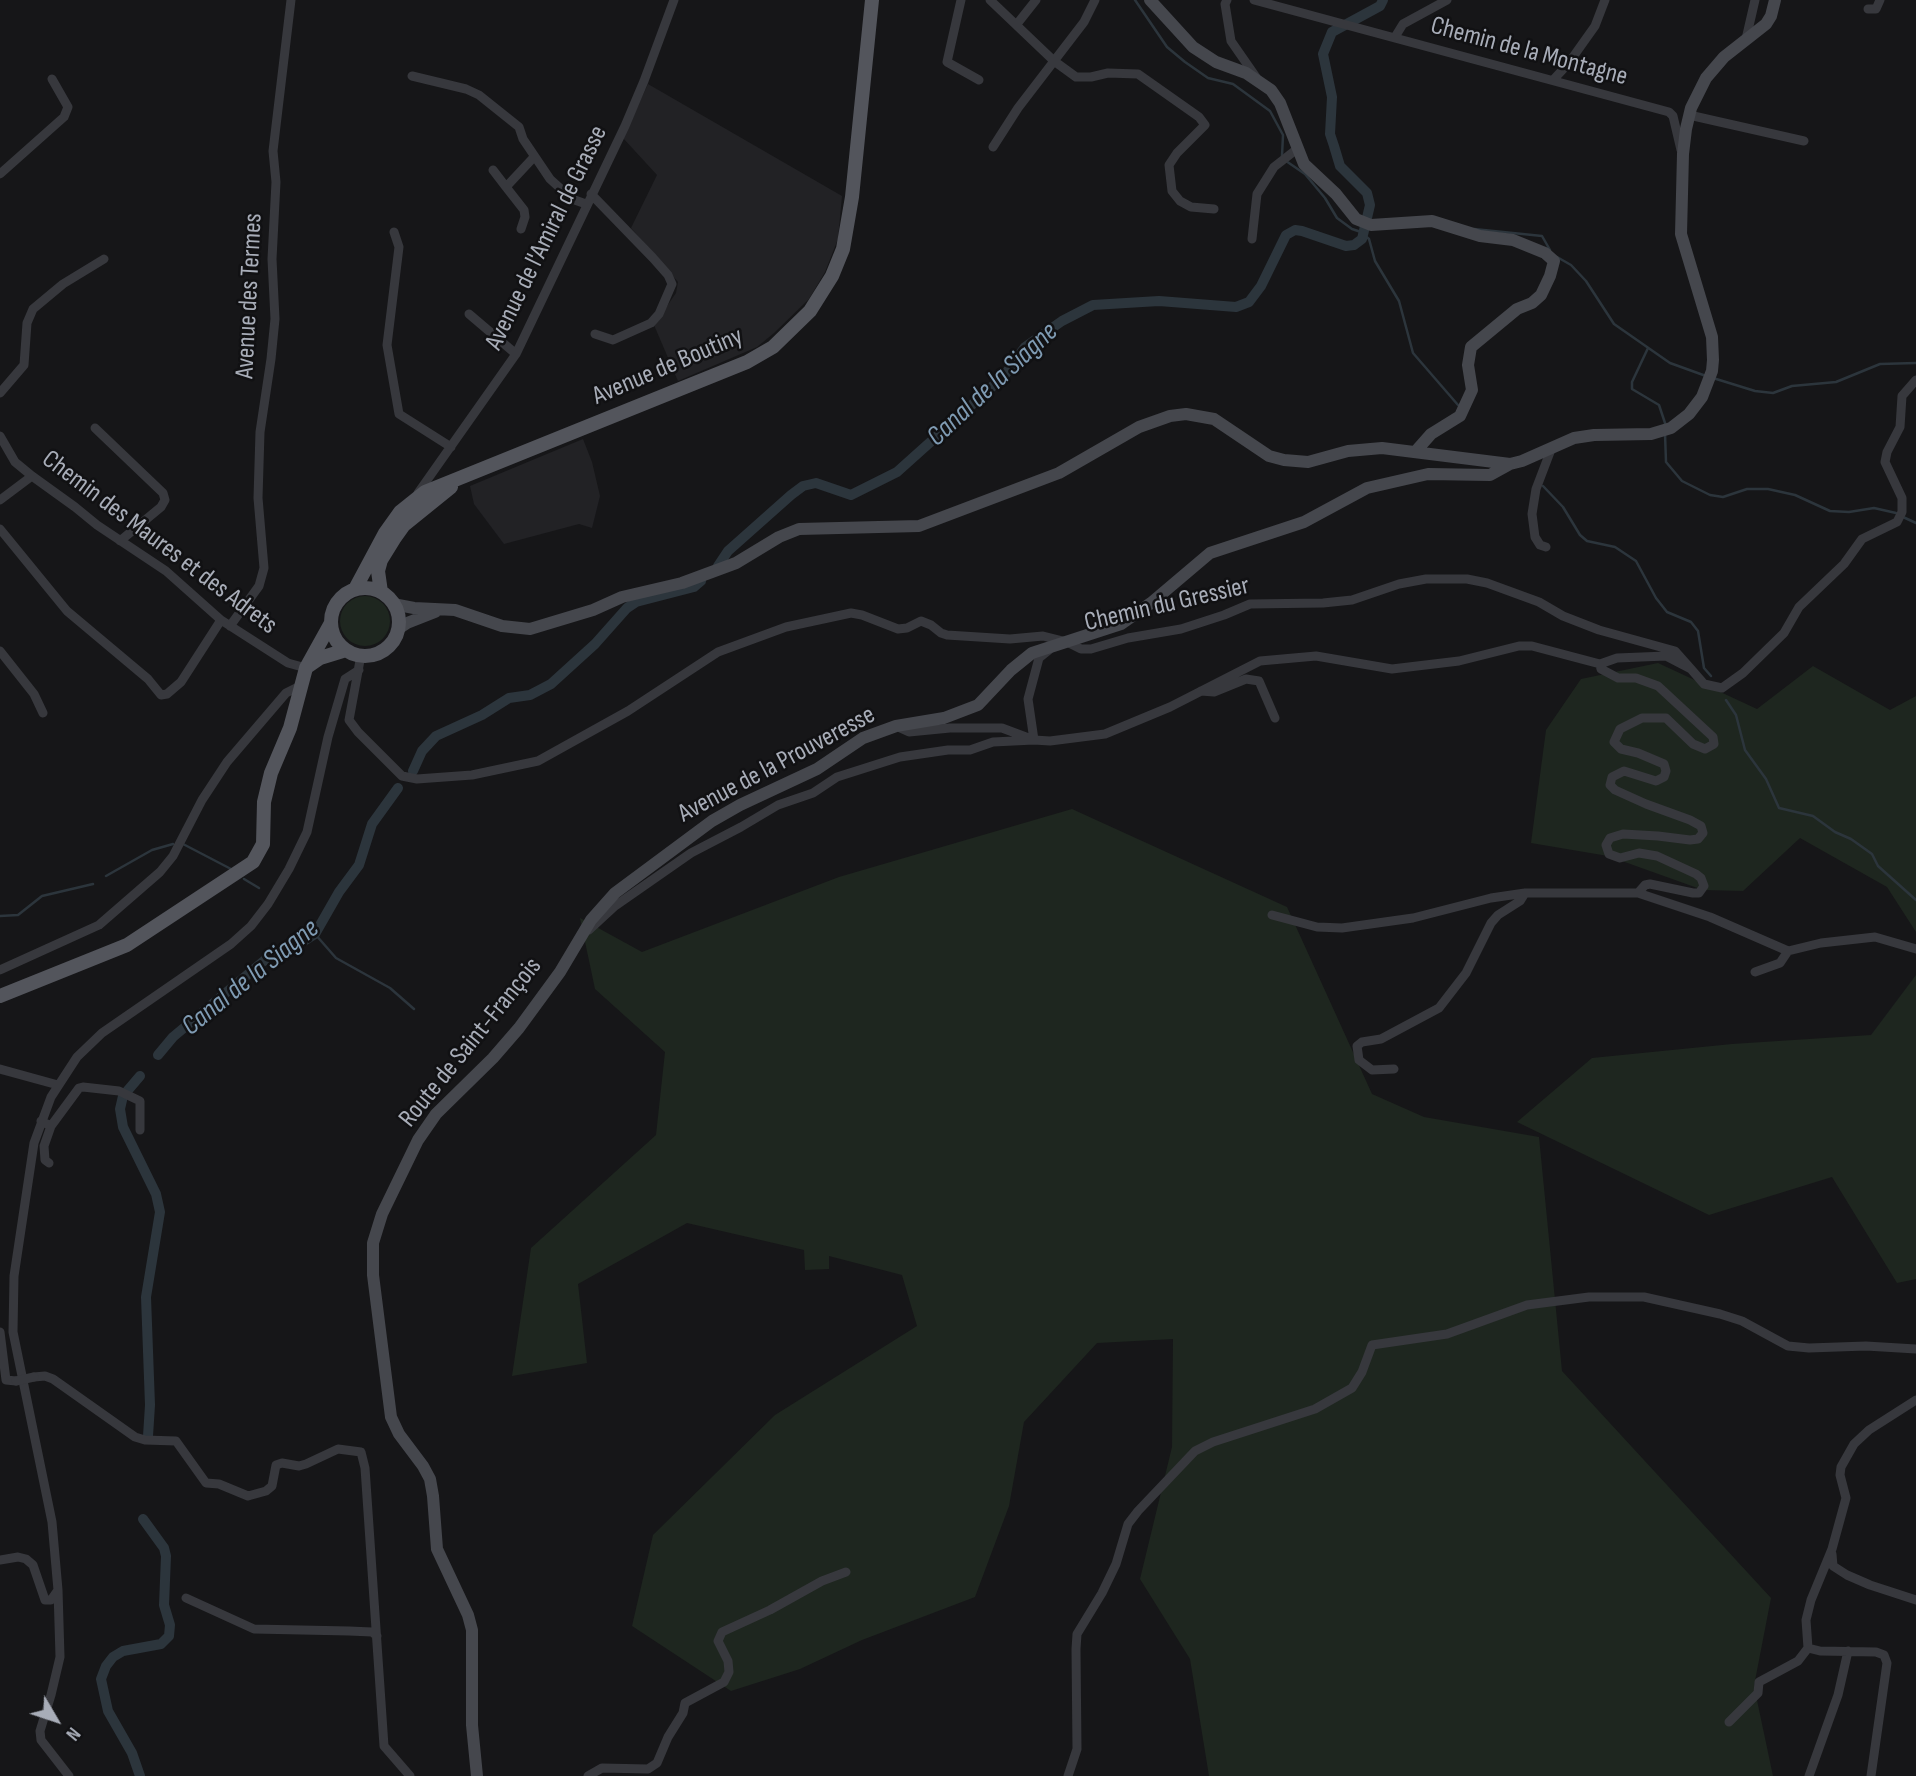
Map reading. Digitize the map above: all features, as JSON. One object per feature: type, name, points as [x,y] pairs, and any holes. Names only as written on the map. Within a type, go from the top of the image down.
[{"type":"main road","name":"Avenue de Boutiny","points":[[381,592],[378,571],[381,560],[402,518],[427,485],[469,475],[747,362],[773,346],[810,311],[832,276],[843,249],[852,198],[872,0]]},
{"type":"main road","points":[[1150,0],[1193,47],[1216,62],[1246,73],[1271,90],[1280,103],[1304,164],[1336,194],[1356,219],[1371,225],[1432,221],[1480,236],[1522,243],[1545,253],[1554,261],[1541,295],[1532,303],[1517,309],[1471,347],[1468,365],[1472,390],[1460,416],[1432,434],[1416,451]]},
{"type":"main road","name":"Avenue de la Prouveresse","points":[[578,939],[615,893],[712,821],[817,769],[863,738],[896,726],[944,718],[978,705],[1011,670],[1032,653],[1121,624],[1151,603],[1210,553],[1304,522],[1367,488],[1428,474],[1490,475],[1574,438],[1661,432],[1680,423],[1707,387],[1712,371],[1713,349],[1681,234],[1683,154],[1689,115],[1706,78],[1724,57],[1769,20],[1775,0]]},
{"type":"main road","points":[[393,604],[455,610],[502,626],[530,629],[593,610],[622,597],[682,583],[736,563],[779,537],[799,529],[919,526],[1059,473],[1139,427],[1170,416],[1193,415],[1214,419],[1269,456],[1284,460],[1308,462],[1368,448],[1397,448],[1510,464]]},
{"type":"main road","name":"Avenue de Boutiny","points":[[355,589],[385,533],[402,518],[469,475]]},
{"type":"main road","points":[[0,996],[127,945],[253,862],[263,844],[267,788],[290,728],[306,668],[331,623],[336,604],[344,595],[355,589],[381,592],[397,611],[398,629],[394,638],[380,652],[360,663],[333,633],[331,623]]},
{"type":"main road","points":[[398,629],[422,616],[444,609]]},
{"type":"main road","points":[[306,668],[320,658],[346,650]]},
{"type":"main road","name":"Route de Saint-François","points":[[477,1776],[472,1630],[468,1615],[437,1549],[430,1479],[399,1434],[391,1417],[373,1275],[373,1243],[382,1214],[418,1140],[436,1114],[493,1058],[519,1028],[560,972],[578,939]]},
{"type":"street","name":"Avenue des Termes","points":[[230,626],[259,586],[264,568],[258,498],[260,432],[275,319],[272,258],[276,183],[273,151],[291,0]]},
{"type":"street","name":"Avenue de l'Amiral de Grasse","points":[[427,485],[516,354],[644,81],[674,0]]},
{"type":"street","points":[[961,0],[947,62],[979,80]]},
{"type":"street","points":[[990,0],[1054,61],[1076,77],[1108,73],[1139,74],[1199,117],[1205,125],[1177,153],[1170,165],[1172,191],[1180,201],[1191,206],[1214,209]]},
{"type":"street","points":[[1017,24],[1036,0]]},
{"type":"street","points":[[993,147],[1084,22],[1095,0]]},
{"type":"street","points":[[1227,0],[1225,4],[1231,41],[1258,80]]},
{"type":"street","name":"Chemin de la Montagne","points":[[1254,0],[1669,112],[1673,116],[1683,154]]},
{"type":"street","points":[[1395,37],[1403,24],[1447,0]]},
{"type":"street","points":[[1554,79],[1595,26],[1605,0]]},
{"type":"street","points":[[1746,39],[1755,0]]},
{"type":"street","points":[[1868,9],[1876,9],[1880,0]]},
{"type":"street","points":[[412,76],[466,89],[479,95],[519,127],[523,139],[550,179],[572,199],[586,204]]},
{"type":"street","points":[[0,174],[64,117],[68,107],[52,79]]},
{"type":"street","points":[[1689,115],[1804,141]]},
{"type":"street","points":[[1252,239],[1257,194],[1274,167],[1297,149]]},
{"type":"street","points":[[506,187],[534,157]]},
{"type":"street","points":[[493,170],[524,210],[521,229]]},
{"type":"street","points":[[591,194],[653,258],[668,275],[672,285],[659,314],[651,323],[613,340],[595,334]]},
{"type":"street","points":[[394,232],[399,247],[387,334],[399,414],[451,447]]},
{"type":"street","points":[[0,393],[24,365],[27,323],[33,309],[63,284],[104,259]]},
{"type":"street","points":[[469,314],[516,354]]},
{"type":"street","points":[[578,939],[615,906],[691,853],[778,805],[813,793],[837,777],[900,757],[948,750],[970,750],[993,742],[1049,741],[1105,734],[1170,707],[1260,661],[1316,656],[1392,669],[1459,661],[1519,646],[1538,648],[1600,664],[1617,658],[1666,656],[1691,669],[1704,684],[1722,688],[1784,633],[1799,607],[1844,564],[1862,539],[1897,522],[1902,512],[1902,498],[1885,462],[1900,426],[1902,396],[1916,380]]},
{"type":"street","points":[[95,428],[163,494],[165,500],[161,507],[120,541]]},
{"type":"street","name":"Chemin des Maures et des Adrets","points":[[0,436],[15,462],[120,541],[166,571],[221,620],[288,663],[306,668]]},
{"type":"street","points":[[1546,547],[1540,545],[1535,537],[1532,514],[1536,489],[1552,447]]},
{"type":"street","points":[[0,500],[32,476]]},
{"type":"street","points":[[0,529],[67,611],[148,679],[161,695],[167,694],[181,682],[221,620]]},
{"type":"street","name":"Chemin du Gressier","points":[[360,663],[349,720],[402,776],[441,778],[472,775],[538,761],[628,711],[718,652],[786,627],[851,613],[898,629],[921,621],[947,635],[1010,639],[1043,636],[1081,649],[1091,649],[1128,638],[1181,629],[1250,604],[1352,600],[1399,584],[1426,579],[1467,579],[1487,583],[1539,603],[1599,630],[1675,651],[1691,669]]},
{"type":"street","points":[[1034,740],[1028,699],[1030,689],[1039,658],[1061,643]]},
{"type":"street","points":[[0,651],[34,694],[43,713]]},
{"type":"street","points":[[69,1776],[41,1740],[40,1731],[60,1657],[58,1590],[52,1522],[13,1332],[14,1276],[30,1165],[41,1121],[58,1085],[78,1057],[102,1033],[231,944],[251,926],[268,904],[307,831],[328,737],[345,679],[360,663]]},
{"type":"street","points":[[1600,664],[1601,669],[1618,678],[1636,678],[1658,685],[1713,737],[1714,744],[1705,749],[1693,744],[1667,718],[1642,718],[1620,729],[1614,742],[1620,749],[1664,764],[1666,771],[1664,777],[1656,781],[1625,771],[1612,777],[1611,785],[1615,790],[1646,804],[1690,820],[1701,826],[1703,833],[1698,839],[1690,840],[1635,835],[1610,838],[1606,845],[1609,854],[1620,858],[1639,853],[1657,856],[1696,874],[1704,886],[1699,893],[1693,893],[1650,884],[1645,885],[1638,893]]},
{"type":"street","points":[[1199,691],[1214,692],[1246,679],[1259,681],[1275,718]]},
{"type":"street","points":[[0,970],[99,925],[152,880],[173,856],[202,800],[227,762],[286,693],[300,686]]},
{"type":"street","points":[[896,726],[909,732],[950,728],[1002,728],[1034,740]]},
{"type":"street","points":[[1394,1069],[1372,1070],[1359,1059],[1357,1046],[1362,1042],[1381,1039],[1439,1008],[1466,973],[1491,923],[1498,915],[1520,901],[1525,893]]},
{"type":"street","points":[[1272,915],[1317,927],[1342,928],[1413,918],[1491,898],[1525,893],[1638,893],[1710,917],[1788,951],[1821,943],[1875,937],[1916,949]]},
{"type":"street","points":[[1755,972],[1780,963],[1788,951]]},
{"type":"street","points":[[0,1069],[58,1085]]},
{"type":"street","points":[[49,1163],[45,1160],[44,1146],[51,1126],[79,1088],[119,1091],[140,1101],[140,1130]]},
{"type":"street","points":[[41,1121],[51,1126]]},
{"type":"street","points":[[1068,1776],[1077,1749],[1077,1634],[1116,1564],[1128,1524],[1195,1451],[1315,1409],[1352,1388],[1363,1371],[1372,1346],[1447,1334],[1527,1305],[1588,1297],[1644,1297],[1742,1321],[1788,1346],[1916,1349]]},
{"type":"street","points":[[13,1332],[0,1332],[6,1380],[45,1376],[135,1437],[176,1441],[206,1483],[219,1484],[248,1496],[267,1491],[272,1486],[276,1465],[282,1463],[299,1466],[338,1449],[361,1452],[365,1468],[384,1746],[410,1776]]},
{"type":"street","points":[[1728,1722],[1758,1693],[1759,1682],[1798,1661],[1808,1648],[1806,1620],[1811,1600],[1832,1549],[1846,1498],[1840,1475],[1841,1467],[1854,1444],[1869,1430],[1916,1400]]},
{"type":"street","points":[[1832,1549],[1833,1566],[1847,1575],[1916,1600]]},
{"type":"street","points":[[0,1560],[18,1557],[33,1565],[45,1600],[51,1600],[58,1590]]},
{"type":"street","points":[[588,1776],[603,1768],[648,1769],[657,1763],[668,1737],[683,1713],[685,1703],[724,1682],[729,1672],[728,1661],[718,1641],[722,1632],[770,1610],[822,1581],[846,1572]]},
{"type":"street","points":[[187,1598],[254,1629],[372,1632],[377,1636]]},
{"type":"street","points":[[1808,1648],[1820,1651],[1876,1652],[1884,1655],[1887,1663],[1871,1776]]},
{"type":"street","points":[[1809,1776],[1838,1695],[1848,1651]]},
{"type":"shaded area","points":[[648,84],[842,196],[838,239],[825,272],[809,299],[757,347],[678,381],[654,325],[676,293],[678,282],[631,228],[657,175],[623,138]]},
{"type":"shaded area","points":[[583,439],[600,496],[592,528],[579,524],[504,544],[474,504],[470,486]]},
{"type":"shaded area","points":[[365,596],[383,603],[390,621],[383,639],[365,646],[347,639],[340,621],[347,603]]},
{"type":"shaded area","points":[[1658,663],[1757,709],[1813,666],[1890,710],[1916,696],[1916,932],[1887,887],[1800,838],[1743,891],[1703,890],[1608,856],[1531,843],[1546,730],[1581,679]]},
{"type":"shaded area","points":[[1072,809],[1287,907],[1372,1094],[1424,1117],[1539,1137],[1562,1371],[1771,1598],[1754,1686],[1773,1776],[1209,1776],[1190,1659],[1140,1579],[1172,1447],[1173,1339],[1097,1343],[1024,1422],[1009,1506],[975,1597],[862,1640],[800,1669],[731,1691],[632,1626],[653,1535],[775,1415],[917,1326],[902,1275],[829,1256],[829,1269],[805,1270],[804,1250],[687,1223],[578,1284],[587,1363],[512,1376],[531,1248],[656,1135],[665,1052],[595,989],[580,918],[642,952],[839,877]]},
{"type":"shaded area","points":[[1916,975],[1916,1279],[1897,1283],[1832,1177],[1709,1215],[1517,1122],[1592,1058],[1732,1044],[1871,1035]]},
{"type":"waterway","points":[[1135,0],[1167,47],[1185,62],[1208,78],[1233,84],[1270,111],[1283,135],[1282,156]]},
{"type":"waterway","name":"Canal de la Siagne","points":[[718,566],[728,551],[803,486],[816,483],[851,495],[897,472],[1004,376],[1025,347],[1062,321],[1093,305],[1159,301],[1236,307],[1249,302],[1261,286],[1286,235],[1295,230],[1346,246],[1354,245],[1362,239],[1370,205],[1367,193],[1340,166],[1330,134],[1332,97],[1323,54],[1332,32],[1380,6],[1383,0]]},
{"type":"waterway","points":[[1286,161],[1305,174],[1337,218],[1352,229],[1361,232],[1367,229]]},
{"type":"waterway","points":[[1474,229],[1542,236],[1550,250]]},
{"type":"waterway","points":[[1361,232],[1369,239],[1375,261],[1399,301],[1413,353],[1458,405]]},
{"type":"waterway","points":[[1557,257],[1571,265],[1586,281],[1614,324],[1670,363],[1706,376]]},
{"type":"waterway","points":[[1648,348],[1632,382],[1632,389],[1659,405],[1666,426]]},
{"type":"waterway","points":[[1713,378],[1755,391],[1773,393],[1792,386],[1836,382],[1880,364],[1916,363]]},
{"type":"waterway","points":[[1665,433],[1666,462],[1682,481],[1710,495],[1723,497],[1747,489],[1768,489],[1795,495],[1830,511],[1849,512],[1874,508],[1896,513]]},
{"type":"waterway","points":[[1543,486],[1563,507],[1580,535],[1587,541],[1615,547],[1636,561],[1656,598],[1667,612],[1691,622],[1698,631],[1704,668],[1711,676]]},
{"type":"waterway","points":[[1903,517],[1916,523]]},
{"type":"waterway","name":"Canal de la Siagne","points":[[413,771],[422,751],[436,736],[482,715],[509,698],[530,695],[551,684],[636,602],[694,587],[701,581]]},
{"type":"waterway","points":[[1726,700],[1736,715],[1745,750],[1766,779],[1779,808],[1813,816],[1835,832],[1851,839],[1872,854],[1878,866],[1916,900]]},
{"type":"waterway","name":"Canal de la Siagne","points":[[158,1055],[173,1037],[265,960],[315,934],[339,892],[359,865],[372,824],[398,788]]},
{"type":"waterway","points":[[106,876],[152,850],[173,844]]},
{"type":"waterway","points":[[183,844],[231,869]]},
{"type":"waterway","points":[[244,879],[259,888]]},
{"type":"waterway","points":[[0,916],[18,915],[42,896],[93,884]]},
{"type":"waterway","points":[[315,934],[336,958],[390,988],[414,1009]]},
{"type":"waterway","name":"Canal de la Siagne","points":[[140,1076],[123,1096],[120,1109],[123,1127],[156,1194],[160,1212],[146,1297],[150,1405],[148,1436]]},
{"type":"waterway","name":"Canal de la Siagne","points":[[140,1776],[132,1753],[108,1711],[101,1679],[113,1657],[123,1651],[161,1644],[169,1636],[170,1625],[164,1605],[166,1556],[164,1548],[143,1519]]}]
